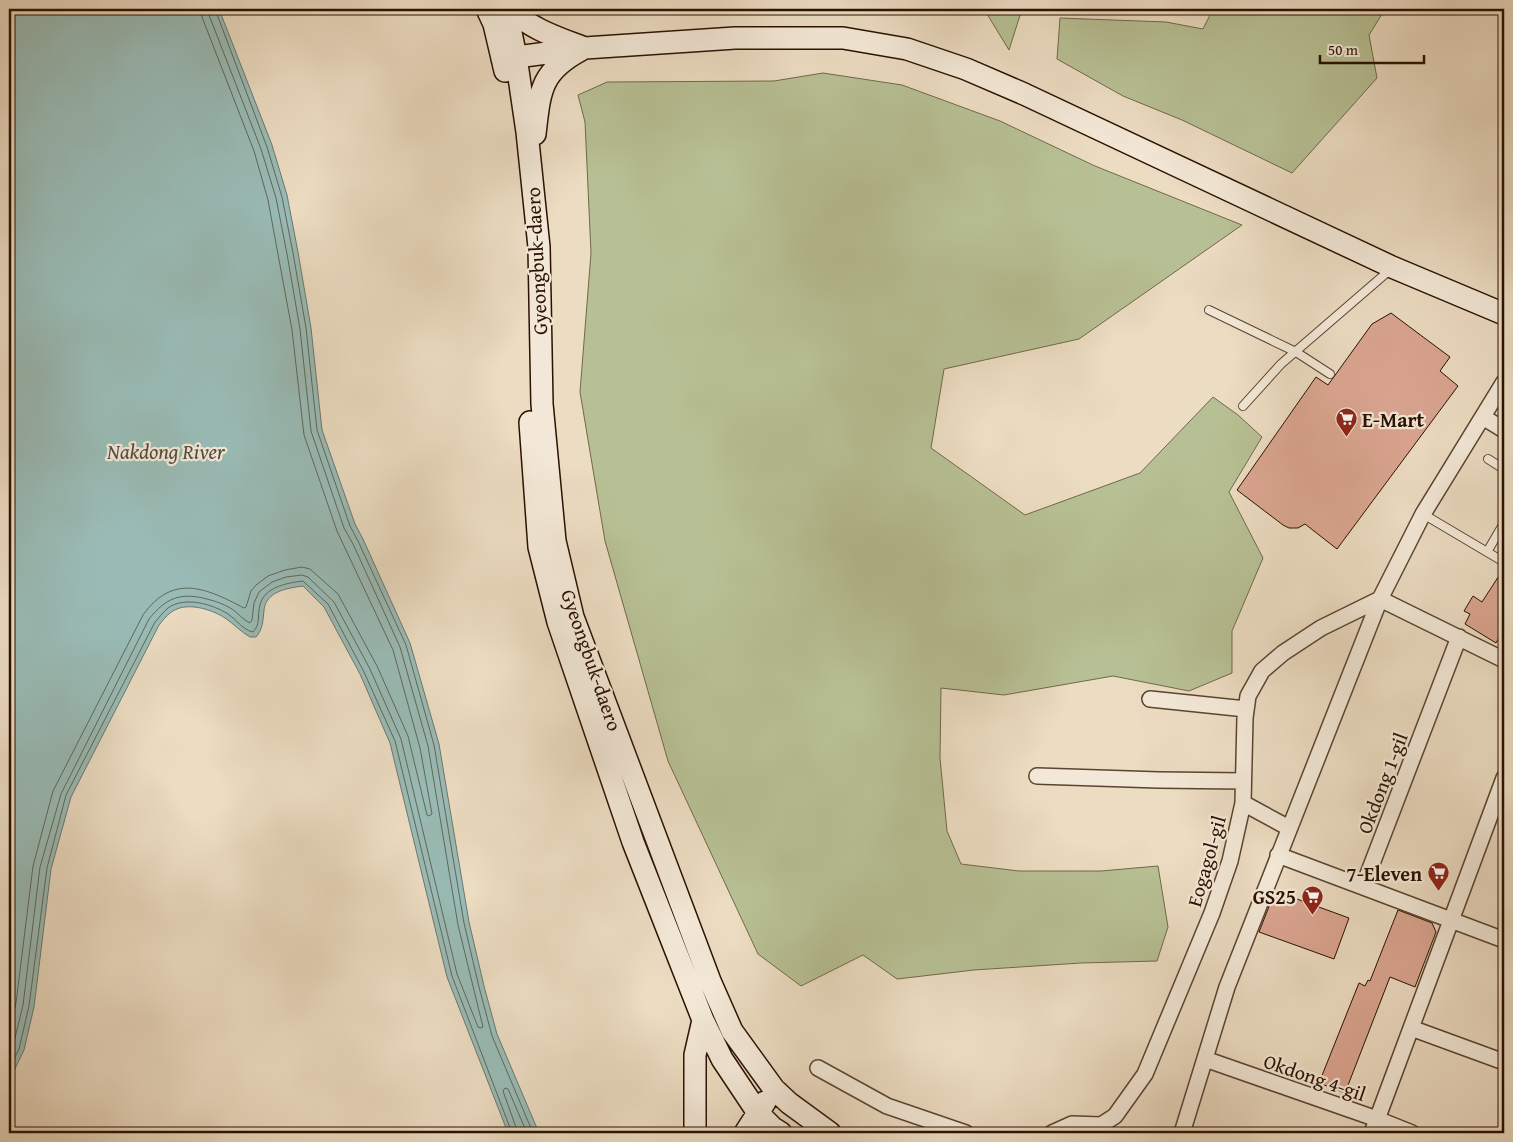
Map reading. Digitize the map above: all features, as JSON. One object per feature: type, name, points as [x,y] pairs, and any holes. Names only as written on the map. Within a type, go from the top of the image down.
[{"type":"street","name":"Gyeongbuk-daero","points":[[487,9],[509,58],[531,171],[539,247],[542,404],[556,541],[573,616],[710,981],[732,1031],[782,1096],[830,1133]]},
{"type":"street","name":"Gyeongbuk-daero","points":[[504,9],[508,18],[509,88],[525,242],[528,400],[539,547],[558,622],[633,842],[703,1020],[722,1059],[770,1127]]},
{"type":"street","points":[[510,9],[531,26],[585,48]]},
{"type":"street","points":[[509,58],[585,48],[735,38],[843,38],[907,49],[966,69],[1024,94],[1392,268],[1504,314]]},
{"type":"street","points":[[531,171],[539,99],[546,79],[570,56],[585,48]]},
{"type":"street","points":[[1182,1133],[1227,986],[1380,599],[1423,514],[1504,382]]},
{"type":"street","points":[[1483,417],[1504,430]]},
{"type":"street","points":[[1380,599],[1504,660]]},
{"type":"street","name":"Eogagol-gil","points":[[1052,1133],[1072,1124],[1101,1125],[1115,1116],[1144,1074],[1212,914],[1230,861],[1243,803],[1248,696],[1262,671],[1283,653],[1321,628],[1380,599]]},
{"type":"street","name":"Okdong 1-gil","points":[[1364,887],[1459,637]]},
{"type":"street","points":[[1150,699],[1246,709]]},
{"type":"street","points":[[1037,776],[1159,780],[1244,780]]},
{"type":"street","points":[[1374,1126],[1451,920],[1497,819],[1504,778]]},
{"type":"street","points":[[1243,803],[1289,828]]},
{"type":"street","points":[[1278,856],[1504,940]]},
{"type":"street","points":[[695,1133],[695,1055],[703,1020]]},
{"type":"street","points":[[1411,1028],[1504,1062]]},
{"type":"street","name":"Okdong 4-gil","points":[[1205,1059],[1374,1126],[1412,1133]]},
{"type":"street","points":[[818,1068],[887,1106],[961,1133]]},
{"type":"street","points":[[745,1133],[770,1127],[782,1096]]},
{"type":"lane","points":[[1243,406],[1281,364],[1392,268]]},
{"type":"lane","points":[[1209,310],[1296,352],[1330,374]]},
{"type":"lane","points":[[1488,459],[1504,469]]},
{"type":"lane","points":[[1423,514],[1504,562]]},
{"type":"lane","points":[[1487,552],[1504,523]]},
{"type":"green space","points":[[586,9],[700,9],[695,13],[592,11]]},
{"type":"green space","points":[[984,9],[1022,9],[1009,50]]},
{"type":"green space","points":[[1213,9],[1385,9],[1369,35],[1377,78],[1292,173],[1182,120],[1123,96],[1057,59],[1060,18],[1166,22],[1203,29]]},
{"type":"green space","points":[[823,73],[902,85],[1000,121],[1095,166],[1242,225],[1079,339],[944,369],[931,448],[1025,515],[1140,473],[1213,397],[1238,415],[1262,437],[1229,492],[1263,558],[1232,631],[1232,673],[1189,691],[1113,676],[1004,695],[941,688],[940,758],[947,831],[961,864],[1019,871],[1101,871],[1158,866],[1168,927],[1157,961],[1081,963],[974,970],[897,979],[863,955],[801,986],[758,954],[668,761],[605,541],[580,392],[591,253],[585,122],[578,95],[607,82],[774,81]]},
{"type":"water","name":"Nakdong River","points":[[9,9],[219,9],[272,145],[287,195],[311,328],[322,430],[355,524],[410,643],[439,744],[469,922],[484,986],[497,1034],[539,1133],[508,1133],[447,977],[390,743],[360,674],[324,607],[303,586],[279,592],[269,599],[264,610],[261,628],[256,637],[250,637],[220,615],[195,607],[183,607],[174,610],[159,625],[71,797],[51,869],[34,1007],[24,1050],[9,1081]]},
{"type":"building","name":"E-Mart","points":[[1391,313],[1450,357],[1440,371],[1458,386],[1337,549],[1305,524],[1298,528],[1289,528],[1283,525],[1237,490],[1316,377],[1328,385],[1372,324]]},
{"type":"building","points":[[1504,568],[1504,629],[1496,643],[1465,624],[1470,614],[1464,611],[1473,596],[1482,602]]},
{"type":"building","points":[[1275,891],[1349,918],[1334,959],[1259,932]]},
{"type":"building","points":[[1398,910],[1432,923],[1436,932],[1415,987],[1390,977],[1345,1093],[1319,1083],[1359,983],[1365,986],[1368,980],[1370,981]]},
{"type":"place","name":"E-Mart","points":[[1346,438]]},
{"type":"place","name":"7-Eleven","points":[[1438,892]]},
{"type":"place","name":"GS25","points":[[1312,915]]}]
